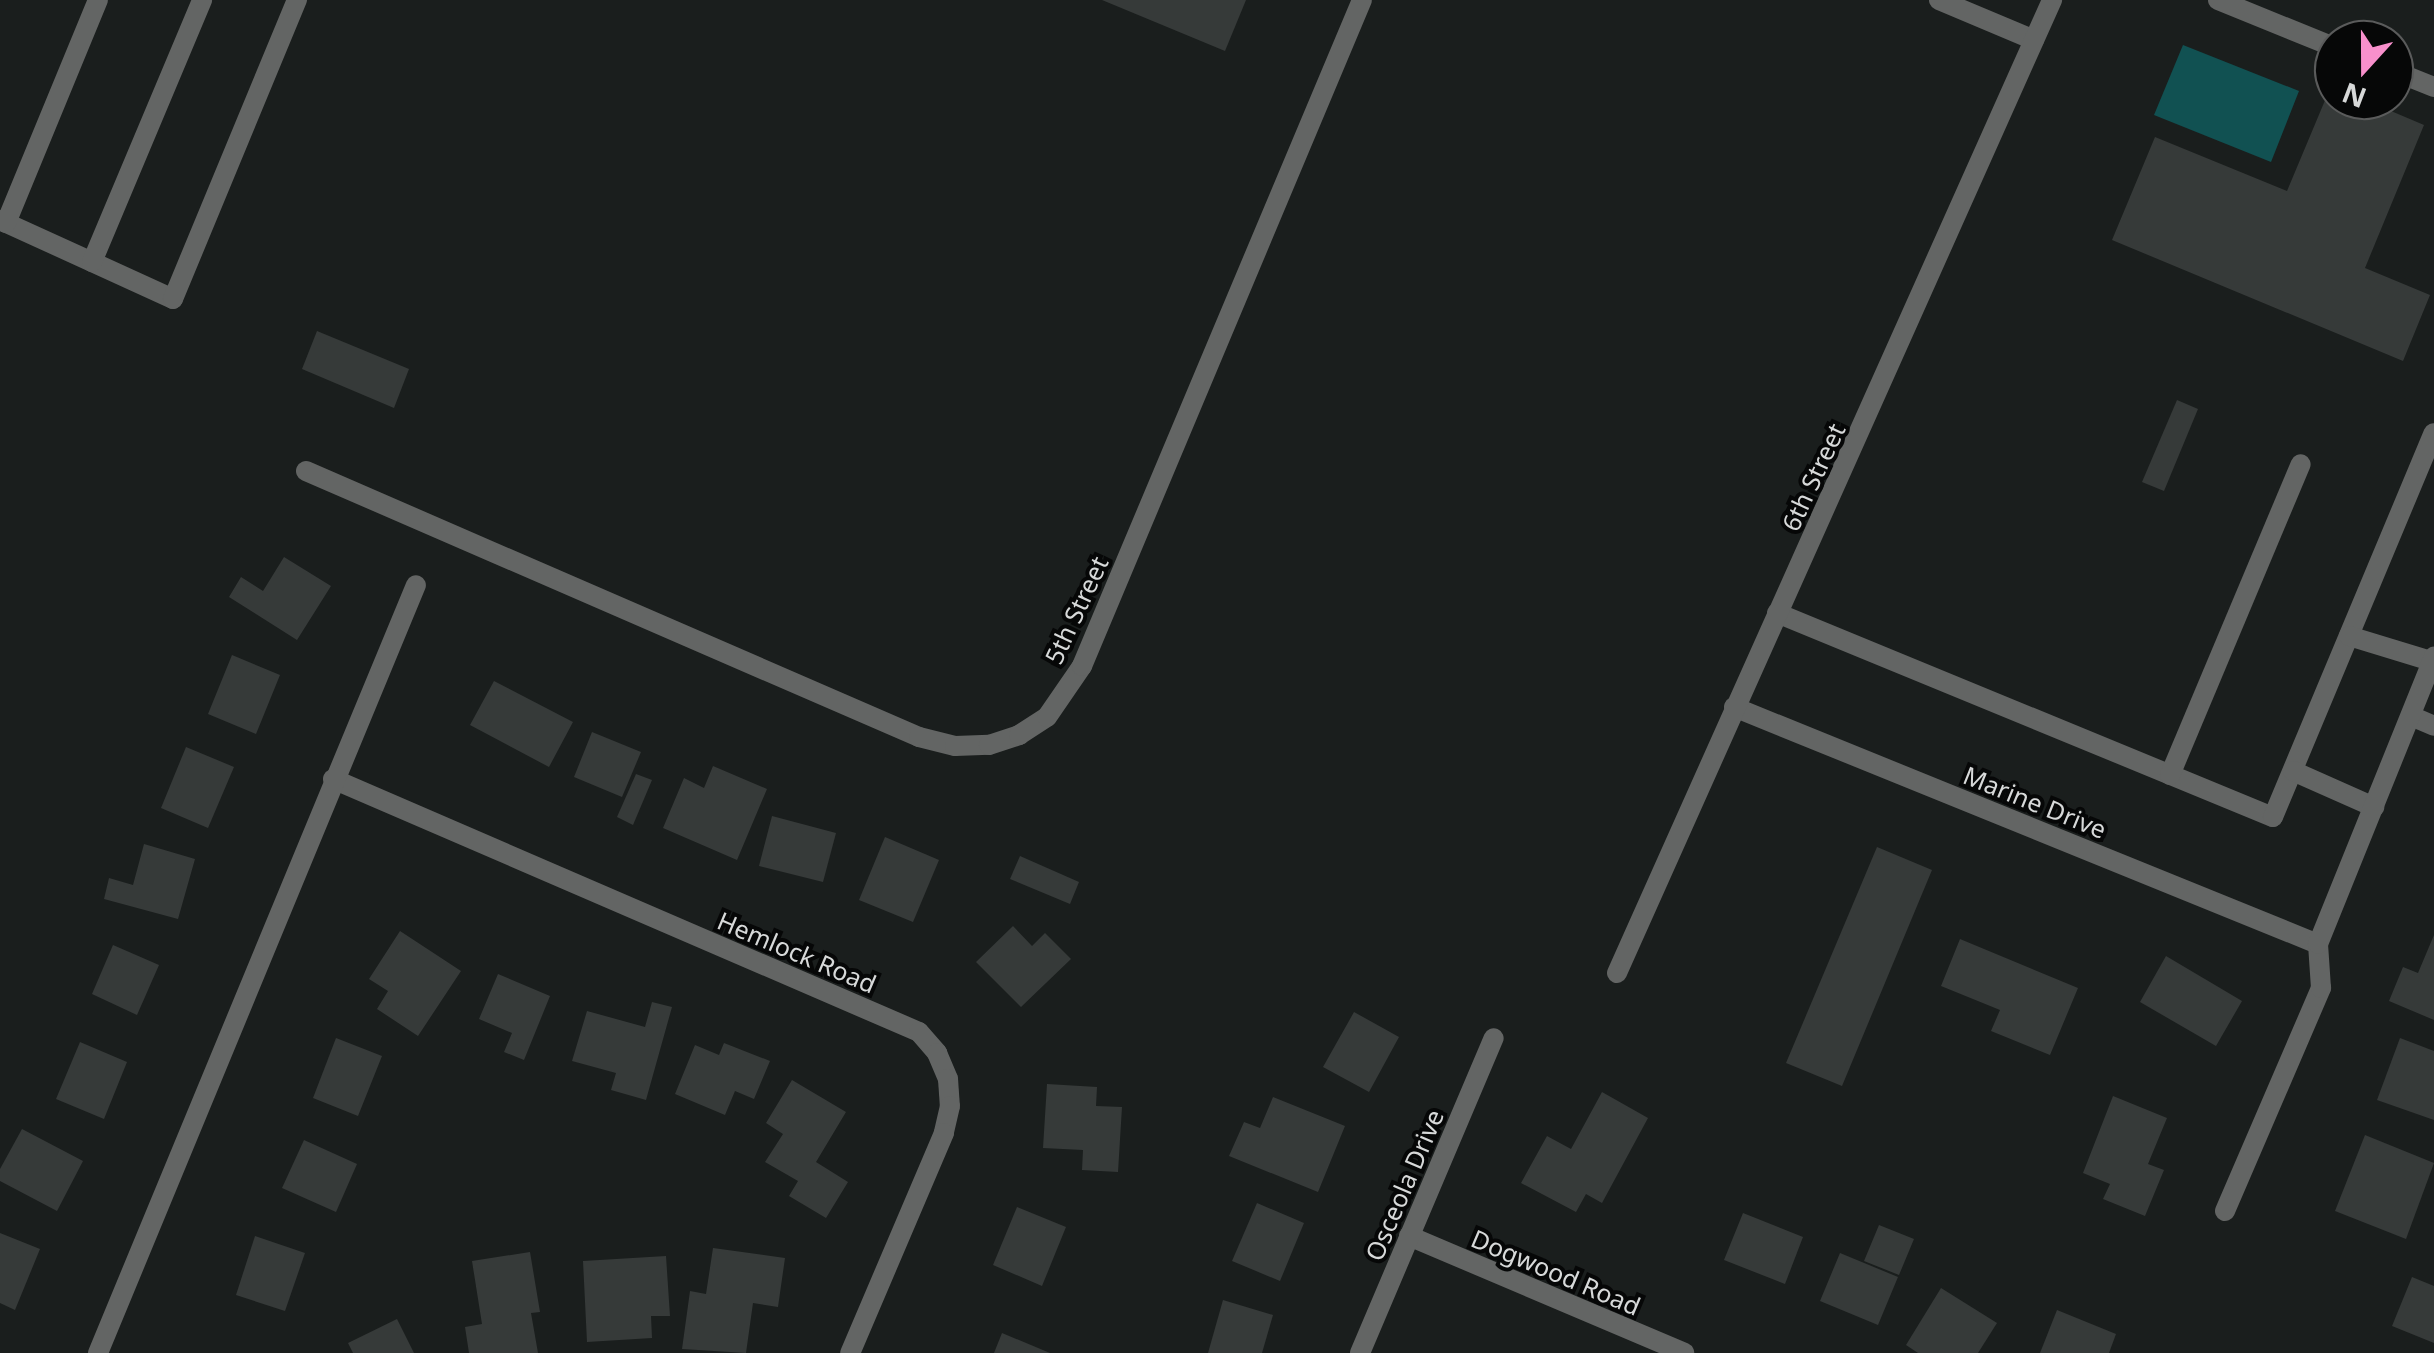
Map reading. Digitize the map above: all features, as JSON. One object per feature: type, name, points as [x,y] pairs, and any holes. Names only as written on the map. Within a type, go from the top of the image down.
[{"type":"street","points":[[98,0],[3,222],[173,299],[297,0]]},
{"type":"street","points":[[92,262],[202,0]]},
{"type":"street","name":"5th Street","points":[[306,471],[919,737],[955,746],[989,745],[1019,735],[1046,717],[1082,666],[1362,0]]},
{"type":"street","points":[[1939,0],[2034,40]]},
{"type":"street","name":"6th Street","points":[[1617,974],[2052,0]]},
{"type":"street","points":[[2218,0],[2314,39]]},
{"type":"street","points":[[1777,613],[2273,817],[2434,432]]},
{"type":"street","points":[[2170,775],[2301,464]]},
{"type":"street","points":[[98,1353],[416,585]]},
{"type":"street","points":[[2225,1212],[2321,988],[2318,944],[2433,660],[2348,636]]},
{"type":"street","name":"Marine Drive","points":[[1734,707],[2318,944]]},
{"type":"street","points":[[2411,716],[2434,726]]},
{"type":"street","points":[[2293,771],[2374,807]]},
{"type":"street","name":"Hemlock Road","points":[[333,780],[920,1032],[938,1053],[948,1079],[950,1106],[944,1133],[850,1353]]},
{"type":"street","name":"Osceola Drive","points":[[1360,1353],[1494,1038]]},
{"type":"street","name":"Dogwood Road","points":[[1409,1236],[1684,1353]]},
{"type":"water","points":[[2183,45],[2299,91],[2271,162],[2154,115]]},
{"type":"building","points":[[1102,0],[1246,0],[1225,51]]},
{"type":"building","points":[[2317,120],[2412,120],[2424,125],[2365,268],[2430,295],[2403,361],[2112,240],[2155,137],[2287,191]]},
{"type":"building","points":[[317,331],[409,369],[394,408],[302,369]]},
{"type":"building","points":[[2177,400],[2198,409],[2164,491],[2142,482]]},
{"type":"building","points":[[284,557],[331,586],[297,640],[229,597],[241,577],[263,591]]},
{"type":"building","points":[[232,655],[280,675],[256,734],[208,714]]},
{"type":"building","points":[[494,681],[573,722],[549,767],[470,725]]},
{"type":"building","points":[[592,732],[641,752],[622,797],[574,777]]},
{"type":"building","points":[[186,747],[234,767],[208,828],[161,808]]},
{"type":"building","points":[[713,766],[767,789],[737,860],[663,828],[684,778],[704,788]]},
{"type":"building","points":[[636,774],[652,780],[633,825],[617,817]]},
{"type":"building","points":[[772,816],[836,833],[823,882],[759,866]]},
{"type":"building","points":[[885,837],[939,860],[913,922],[859,900]]},
{"type":"building","points":[[144,844],[195,859],[178,919],[104,899],[109,878],[133,885]]},
{"type":"building","points":[[1877,847],[1932,870],[1842,1086],[1786,1063]]},
{"type":"building","points":[[1020,856],[1079,882],[1070,904],[1010,879]]},
{"type":"building","points":[[1013,926],[1032,946],[1045,933],[1071,959],[1021,1007],[976,962]]},
{"type":"building","points":[[400,931],[461,971],[418,1036],[377,1009],[388,991],[369,979]]},
{"type":"building","points":[[2434,935],[2434,1020],[2389,1001],[2403,967],[2418,973]]},
{"type":"building","points":[[1960,939],[2078,988],[2050,1055],[1991,1031],[2000,1010],[1941,986]]},
{"type":"building","points":[[113,945],[159,965],[137,1015],[92,994]]},
{"type":"building","points":[[2166,956],[2242,1001],[2216,1046],[2140,1002]]},
{"type":"building","points":[[498,974],[550,996],[524,1060],[504,1052],[512,1033],[479,1019]]},
{"type":"building","points":[[652,1002],[672,1007],[646,1100],[611,1090],[616,1073],[572,1061],[587,1011],[645,1027]]},
{"type":"building","points":[[1354,1012],[1399,1037],[1369,1092],[1323,1067]]},
{"type":"building","points":[[336,1038],[382,1056],[358,1116],[313,1098]]},
{"type":"building","points":[[2400,1038],[2434,1051],[2434,1120],[2377,1100]]},
{"type":"building","points":[[80,1042],[127,1062],[104,1119],[56,1099]]},
{"type":"building","points":[[724,1043],[770,1061],[754,1099],[735,1091],[725,1115],[675,1094],[695,1045],[719,1055]]},
{"type":"building","points":[[792,1080],[846,1112],[816,1162],[848,1182],[826,1218],[789,1196],[798,1181],[765,1162],[783,1134],[766,1123]]},
{"type":"building","points":[[1047,1084],[1097,1087],[1096,1106],[1122,1107],[1118,1172],[1082,1170],[1083,1150],[1043,1148]]},
{"type":"building","points":[[1602,1092],[1648,1118],[1602,1203],[1586,1194],[1576,1212],[1521,1183],[1547,1136],[1571,1149]]},
{"type":"building","points":[[2113,1096],[2167,1118],[2148,1164],[2164,1170],[2145,1216],[2103,1199],[2110,1184],[2083,1173]]},
{"type":"building","points":[[1273,1097],[1345,1126],[1318,1192],[1229,1156],[1244,1122],[1260,1128]]},
{"type":"building","points":[[22,1129],[83,1161],[57,1211],[0,1181],[0,1169]]},
{"type":"building","points":[[2365,1135],[2434,1163],[2406,1239],[2335,1211]]},
{"type":"building","points":[[304,1140],[357,1164],[336,1212],[282,1188]]},
{"type":"building","points":[[1257,1203],[1304,1223],[1280,1281],[1232,1261]]},
{"type":"building","points":[[1017,1207],[1066,1227],[1042,1286],[993,1265]]},
{"type":"building","points":[[1743,1213],[1803,1237],[1785,1284],[1724,1260]]},
{"type":"building","points":[[1879,1225],[1914,1239],[1899,1275],[1864,1261]]},
{"type":"building","points":[[0,1233],[40,1249],[15,1310],[0,1303]]},
{"type":"building","points":[[255,1236],[305,1253],[285,1311],[236,1295]]},
{"type":"building","points":[[713,1248],[785,1258],[778,1307],[753,1303],[746,1353],[682,1349],[690,1291],[706,1294]]},
{"type":"building","points":[[530,1252],[540,1312],[531,1313],[538,1353],[469,1353],[465,1327],[482,1324],[472,1261]]},
{"type":"building","points":[[1840,1253],[1898,1277],[1878,1325],[1820,1301]]},
{"type":"building","points":[[666,1256],[670,1316],[651,1316],[652,1338],[587,1342],[583,1261]]},
{"type":"building","points":[[2412,1277],[2434,1286],[2434,1343],[2392,1326]]},
{"type":"building","points":[[1941,1288],[1997,1323],[1978,1353],[1918,1353],[1906,1345]]},
{"type":"building","points":[[1223,1300],[1273,1315],[1262,1353],[1208,1353]]},
{"type":"building","points":[[2057,1310],[2116,1334],[2109,1353],[2040,1353]]},
{"type":"building","points":[[397,1319],[414,1353],[353,1353],[348,1343]]},
{"type":"building","points":[[1002,1333],[1050,1353],[994,1353]]}]
